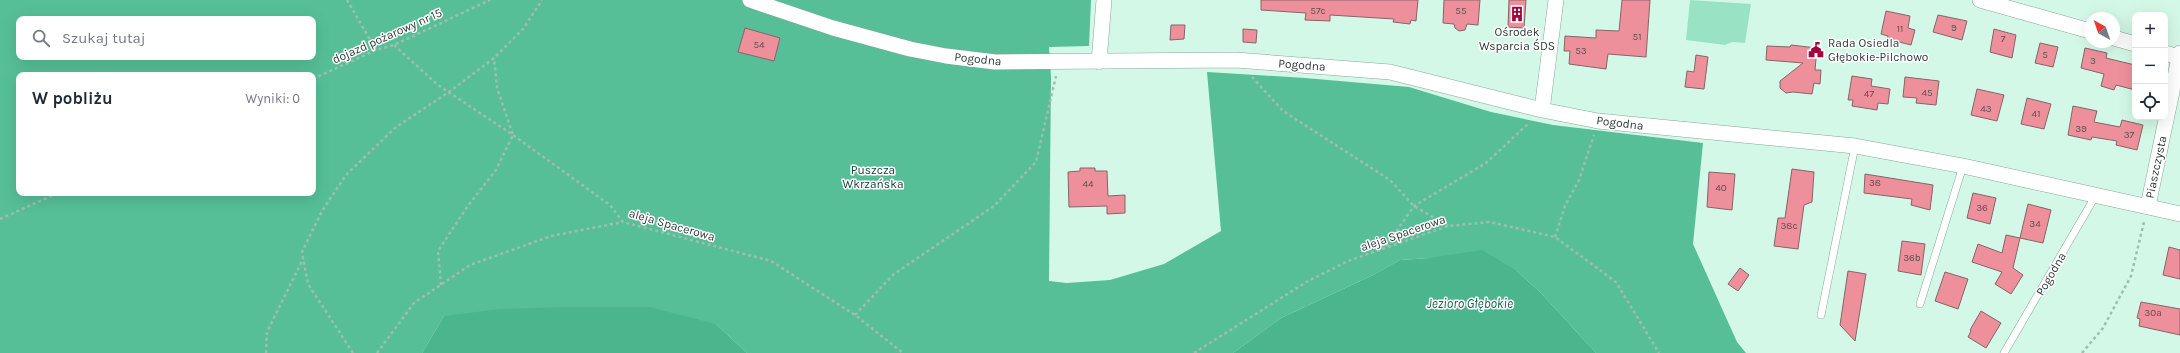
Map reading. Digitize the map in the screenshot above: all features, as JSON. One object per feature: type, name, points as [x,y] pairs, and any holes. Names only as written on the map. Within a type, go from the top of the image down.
[{"type":"street","name":"Pogodna","points":[[750,0],[834,28],[917,50],[995,62],[1236,60],[1390,72],[1542,110],[1598,121],[1856,146],[1963,166],[2180,214]]},
{"type":"street","points":[[1099,62],[1104,0]]},
{"type":"street","points":[[1542,110],[1556,0]]},
{"type":"street","points":[[1980,0],[2084,29]]},
{"type":"street","points":[[2120,40],[2132,43]]},
{"type":"street","name":"Piaszczysta","points":[[2148,206],[2175,54]]},
{"type":"lane","points":[[1821,315],[1856,146]]},
{"type":"lane","points":[[1920,304],[1963,166]]},
{"type":"lane","name":"Pogodna","points":[[2004,353],[2096,195]]},
{"type":"path","points":[[347,0],[376,50]]},
{"type":"path","name":"dojazd pożarowy nr 15","points":[[316,78],[376,50],[394,45],[490,0]]},
{"type":"path","points":[[353,353],[308,284],[302,252],[322,211],[346,175],[396,127],[449,92],[494,58],[523,29],[542,0]]},
{"type":"path","name":"aleja Spacerowa","points":[[394,45],[449,92],[513,135],[610,205],[624,222],[771,261],[855,315],[903,353]]},
{"type":"path","points":[[441,285],[438,252],[467,208],[496,170],[513,135],[497,88],[494,58]]},
{"type":"path","points":[[1236,60],[1283,111],[1390,180],[1414,206],[1448,226]]},
{"type":"path","points":[[855,315],[894,274],[994,206],[1036,162],[1059,62]]},
{"type":"path","points":[[1385,246],[1414,206],[1486,162],[1542,110]]},
{"type":"path","points":[[1555,237],[1565,206],[1578,180],[1598,121]]},
{"type":"path","points":[[0,219],[51,196]]},
{"type":"path","points":[[2082,353],[2103,328],[2131,276],[2148,206]]},
{"type":"path","points":[[377,353],[414,303],[470,265],[551,236],[624,222]]},
{"type":"path","name":"aleja Spacerowa","points":[[1194,353],[1308,281],[1348,261],[1385,246],[1448,226],[1490,222],[1555,237],[1616,282],[1659,353]]},
{"type":"path","points":[[266,353],[267,332],[303,258]]},
{"type":"shaded area","points":[[1690,0],[1751,4],[1745,43],[1732,42],[1725,45],[1686,40]]},
{"type":"green space","name":"Puszcza Wkrzańska","points":[[0,0],[1091,0],[1089,46],[1049,47],[1051,77],[1049,281],[1067,283],[1110,280],[1164,264],[1221,231],[1207,72],[1305,78],[1409,87],[1491,112],[1553,125],[1703,143],[1693,244],[1737,342],[1746,353],[1596,353],[1541,293],[1517,271],[1429,258],[1400,260],[1373,275],[1281,318],[1233,353],[747,353],[716,324],[444,316],[422,353],[0,353]]},
{"type":"water","name":"Jezioro Głębokie","points":[[1482,250],[1517,271],[1541,293],[1596,353],[1233,353],[1281,318],[1373,275],[1400,260],[1429,258]]},
{"type":"water","points":[[649,307],[716,324],[747,353],[422,353],[444,316],[500,309]]},
{"type":"building","points":[[1261,0],[1418,0],[1416,21],[1411,20],[1410,24],[1393,22],[1394,19],[1330,15],[1330,21],[1305,20],[1306,13],[1261,10]]},
{"type":"building","points":[[1444,0],[1480,0],[1478,25],[1467,24],[1465,30],[1459,31],[1455,28],[1454,24],[1443,23]]},
{"type":"building","name":"Ośrodek Wsparcia ŚDS","points":[[1509,0],[1526,0],[1524,28],[1508,27]]},
{"type":"building","points":[[1622,0],[1650,0],[1646,57],[1608,54],[1606,69],[1569,64],[1570,51],[1564,51],[1565,36],[1596,38],[1596,30],[1619,31]]},
{"type":"building","points":[[1886,11],[1910,16],[1908,28],[1915,30],[1911,45],[1887,39],[1888,36],[1881,34]]},
{"type":"building","points":[[1938,15],[1967,21],[1962,40],[1933,32]]},
{"type":"building","points":[[1171,25],[1185,25],[1184,39],[1170,40]]},
{"type":"building","points":[[745,28],[780,38],[774,61],[738,52]]},
{"type":"building","points":[[1243,29],[1257,30],[1256,43],[1243,42]]},
{"type":"building","points":[[1994,29],[2016,35],[2012,58],[1990,52]]},
{"type":"building","points":[[2040,43],[2058,47],[2053,67],[2035,63]]},
{"type":"building","points":[[1791,45],[1817,48],[1815,70],[1821,70],[1820,84],[1814,83],[1812,94],[1793,92],[1786,93],[1780,88],[1780,81],[1803,63],[1766,60],[1767,46],[1790,47]]},
{"type":"building","points":[[2085,48],[2107,53],[2106,58],[2132,64],[2132,89],[2116,85],[2114,90],[2101,86],[2104,74],[2081,68]]},
{"type":"building","points":[[1696,55],[1708,57],[1704,89],[1685,87],[1687,71],[1694,72]]},
{"type":"building","points":[[1852,76],[1872,79],[1871,86],[1890,89],[1888,104],[1878,103],[1877,110],[1852,106],[1853,100],[1848,100]]},
{"type":"building","points":[[1905,77],[1939,81],[1936,105],[1916,103],[1917,98],[1903,97]]},
{"type":"building","points":[[1977,89],[2004,95],[1997,121],[1971,115]]},
{"type":"building","points":[[2027,98],[2051,104],[2044,129],[2021,124]]},
{"type":"building","points":[[2073,106],[2097,111],[2094,122],[2120,127],[2122,120],[2143,125],[2137,150],[2116,145],[2117,141],[2092,137],[2091,140],[2068,135]]},
{"type":"building","points":[[1080,168],[1095,168],[1095,171],[1107,171],[1108,196],[1125,195],[1125,213],[1107,214],[1107,206],[1069,207],[1068,172],[1080,171]]},
{"type":"building","points":[[1792,169],[1814,172],[1812,202],[1804,205],[1798,249],[1774,246],[1778,218],[1785,218]]},
{"type":"building","points":[[1709,172],[1735,174],[1732,210],[1707,207]]},
{"type":"building","points":[[1865,174],[1933,185],[1930,210],[1911,205],[1912,199],[1864,193]]},
{"type":"building","points":[[1973,193],[1996,198],[1990,224],[1967,218]]},
{"type":"building","points":[[2028,204],[2051,210],[2043,243],[2020,238]]},
{"type":"building","points":[[2006,235],[2020,238],[2013,268],[2023,275],[2011,294],[1995,284],[2002,272],[1972,262],[1978,244],[2002,253]]},
{"type":"building","points":[[1902,241],[1925,244],[1921,275],[1898,271]]},
{"type":"building","points":[[2169,247],[2180,250],[2180,279],[2163,275]]},
{"type":"building","points":[[1740,268],[1749,275],[1738,291],[1728,284]]},
{"type":"building","points":[[1848,271],[1866,274],[1855,341],[1840,325]]},
{"type":"building","points":[[1945,272],[1968,279],[1958,309],[1935,301]]},
{"type":"building","points":[[2141,302],[2180,309],[2180,335],[2139,326],[2140,319],[2137,318]]},
{"type":"building","points":[[1981,311],[2001,323],[1986,348],[1968,337],[1971,331],[1970,330]]},
{"type":"place","name":"Ośrodek Wsparcia ŚDS","points":[[1517,14]]},
{"type":"place","name":"Rada Osiedla Głębokie-Pilchowo","points":[[1816,50]]}]
